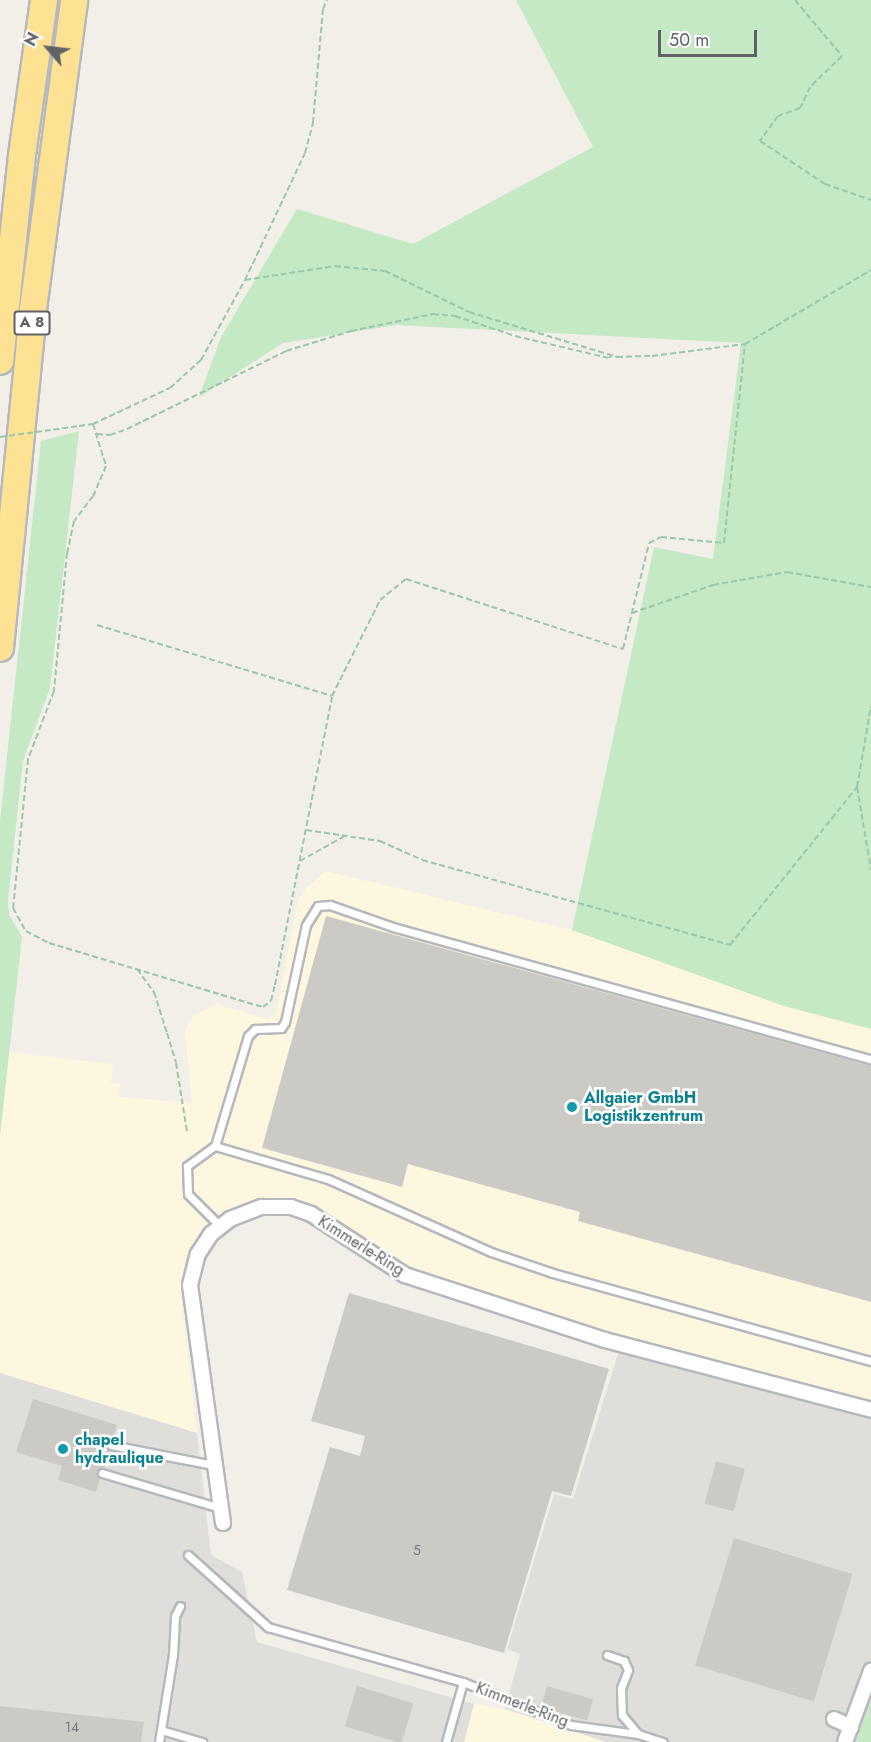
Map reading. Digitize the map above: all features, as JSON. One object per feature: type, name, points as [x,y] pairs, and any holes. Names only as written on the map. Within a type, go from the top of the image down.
[{"type":"highway","name":"A 8","points":[[0,361],[22,155],[44,0]]},
{"type":"highway","name":"A 8","points":[[0,648],[33,309],[74,0]]},
{"type":"street","name":"Kimmerle-Ring","points":[[223,1523],[189,1285],[198,1254],[220,1226],[252,1210],[291,1207],[311,1214],[405,1275],[605,1340],[871,1410]]},
{"type":"street","points":[[844,1742],[871,1671]]},
{"type":"street","points":[[834,1719],[851,1727]]},
{"type":"lane","points":[[220,1226],[188,1194],[185,1178],[190,1160],[215,1146],[248,1036],[255,1029],[281,1028],[290,1010],[306,925],[318,906],[330,905],[393,927],[871,1060]]},
{"type":"lane","points":[[215,1146],[328,1179],[491,1252],[553,1273],[871,1361]]},
{"type":"lane","points":[[111,1445],[213,1465]]},
{"type":"lane","points":[[102,1473],[220,1508]]},
{"type":"lane","name":"Kimmerle-Ring","points":[[188,1555],[268,1627],[463,1682],[571,1725],[638,1734],[663,1742]]},
{"type":"lane","points":[[159,1742],[180,1605]]},
{"type":"lane","points":[[607,1655],[624,1661],[628,1670],[623,1683],[621,1715],[638,1734]]},
{"type":"lane","points":[[446,1742],[463,1682]]},
{"type":"lane","points":[[161,1730],[202,1742]]},
{"type":"path","points":[[0,437],[93,424],[170,388],[201,360],[245,280],[305,153],[313,123],[323,9],[327,0]]},
{"type":"path","points":[[795,0],[842,56],[810,87],[800,108],[778,116],[760,141],[825,184],[871,200]]},
{"type":"path","points":[[245,280],[335,266],[385,271],[469,312],[612,355]]},
{"type":"path","points":[[97,434],[110,435],[127,429],[286,351],[351,331],[433,314],[455,315],[515,336],[612,355],[652,356],[745,344],[871,270]]},
{"type":"path","points":[[93,424],[106,466],[72,531],[54,691],[28,759],[13,908],[26,931],[49,943],[263,1007],[271,1001],[275,985],[332,696],[380,600],[406,579],[623,649],[649,543],[661,537],[724,543],[745,344]]},
{"type":"path","points":[[632,612],[713,585],[787,572],[871,587]]},
{"type":"path","points":[[97,625],[332,696]]},
{"type":"path","points":[[871,706],[857,787],[871,870]]},
{"type":"path","points":[[306,831],[380,841],[422,860],[730,945],[857,787]]},
{"type":"path","points":[[300,861],[346,836]]},
{"type":"path","points":[[135,967],[154,992],[167,1033],[176,1063],[187,1132]]},
{"type":"shaded area","points":[[326,871],[572,930],[784,1006],[871,1029],[871,1403],[623,1338],[414,1272],[313,1208],[280,1199],[242,1204],[219,1216],[196,1239],[186,1258],[181,1296],[197,1433],[0,1373],[0,1136],[9,1052],[113,1064],[111,1083],[120,1084],[119,1097],[192,1103],[185,1030],[193,1016],[217,1004],[268,1019],[276,1014],[298,901],[306,888]]},
{"type":"shaded area","points":[[623,1338],[871,1403],[871,1700],[856,1742],[606,1742],[505,1709],[520,1654],[507,1649],[554,1494],[573,1499]]},
{"type":"shaded area","points":[[0,1373],[197,1433],[211,1555],[242,1572],[257,1642],[474,1704],[464,1742],[0,1742]]},
{"type":"shaded area","points":[[474,1704],[505,1709],[606,1742],[464,1742]]},
{"type":"green space","points":[[516,0],[871,0],[871,1029],[784,1006],[572,930],[654,547],[713,559],[741,343],[397,325],[283,343],[199,397],[221,337],[297,209],[413,244],[593,147]]},
{"type":"green space","points":[[79,431],[50,688],[23,761],[8,900],[9,915],[22,936],[0,1136],[0,821],[41,441]]},
{"type":"green space","points":[[871,1700],[871,1742],[856,1742]]},
{"type":"building","name":"Allgaier GmbH Logistikzentrum","points":[[326,916],[871,1066],[871,1302],[578,1221],[580,1212],[408,1164],[402,1187],[262,1148]]},
{"type":"building","points":[[349,1293],[609,1369],[571,1496],[552,1491],[504,1653],[287,1590],[330,1447],[360,1456],[365,1436],[311,1421]]},
{"type":"building","name":"chapel hydraulique","points":[[33,1399],[117,1425],[112,1440],[106,1443],[109,1450],[104,1468],[97,1471],[100,1478],[96,1492],[58,1480],[62,1466],[16,1452]]},
{"type":"building","points":[[716,1461],[745,1469],[734,1511],[705,1504]]},
{"type":"building","points":[[734,1538],[853,1574],[814,1701],[695,1665]]},
{"type":"building","points":[[357,1686],[413,1703],[402,1742],[345,1726]]},
{"type":"building","points":[[547,1686],[593,1699],[587,1720],[541,1707]]},
{"type":"building","points":[[0,1706],[144,1722],[141,1742],[0,1742]]},
{"type":"place","name":"Allgaier GmbH Logistikzentrum","points":[[572,1107]]},
{"type":"place","name":"chapel hydraulique","points":[[63,1449]]}]
